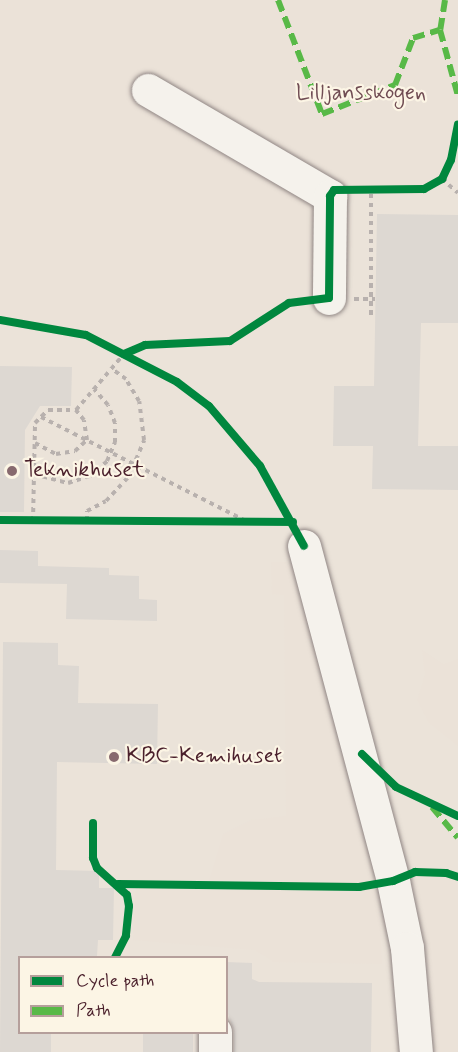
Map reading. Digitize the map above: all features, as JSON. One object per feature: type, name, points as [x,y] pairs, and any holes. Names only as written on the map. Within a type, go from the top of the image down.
[{"type":"lane","points":[[148,90],[330,196],[329,298]]},
{"type":"lane","points":[[304,546],[393,881],[407,948],[416,1052]]},
{"type":"lane","points":[[215,1034],[215,1052]]},
{"type":"path","points":[[433,184],[442,179],[447,169]]},
{"type":"path","points":[[442,179],[458,193]]},
{"type":"path","points":[[330,196],[341,187],[375,188],[371,315]]},
{"type":"path","points":[[115,349],[135,360]]},
{"type":"path","points":[[33,521],[35,423],[48,410],[76,410],[124,354],[135,350]]},
{"type":"path","points":[[87,522],[87,511],[120,489],[135,465],[144,440],[142,412],[126,379],[112,369]]},
{"type":"path","points":[[34,474],[57,482],[80,481],[99,470],[112,452],[116,432],[112,414],[94,389]]},
{"type":"path","points":[[76,410],[84,420],[87,440]]},
{"type":"path","points":[[41,417],[248,522]]},
{"type":"path","points":[[35,442],[56,454],[67,454],[87,440]]},
{"type":"path","points":[[22,521],[44,521]]},
{"type":"path","points":[[76,521],[98,522]]},
{"type":"path","points":[[225,522],[259,522]]},
{"type":"shaded area","points":[[458,144],[458,1052],[0,1052],[0,320],[86,335],[124,354],[145,345],[245,334],[257,321],[289,303],[329,298],[341,187],[441,180]]},
{"type":"green space","name":"Lilljansskogen","points":[[0,0],[458,0],[458,125],[451,160],[442,179],[424,189],[341,187],[329,298],[289,303],[230,341],[145,345],[124,354],[86,335],[0,320]]},
{"type":"green space","points":[[271,562],[307,562],[394,881],[415,872],[446,873],[458,877],[458,1052],[416,1052],[378,884],[382,964],[274,962],[255,950],[133,940],[136,885],[208,884],[223,834],[251,820],[286,816],[284,595],[272,594]]},
{"type":"green space","points":[[422,650],[443,664],[458,659],[458,746],[429,723],[417,700],[425,675]]},
{"type":"building","points":[[377,214],[458,215],[458,323],[421,323],[418,446],[458,446],[458,490],[372,489],[373,446],[333,446],[334,386],[374,386]]},
{"type":"building","name":"Teknikhuset","points":[[0,366],[72,367],[71,406],[40,406],[25,430],[24,512],[0,512]]},
{"type":"building","points":[[0,550],[38,551],[38,566],[109,568],[109,575],[139,576],[139,599],[157,600],[157,621],[66,619],[67,584],[0,583]]},
{"type":"building","name":"KBC-Kemihuset","points":[[3,642],[58,643],[58,665],[79,666],[78,703],[158,704],[157,764],[57,762],[56,870],[99,871],[99,888],[114,888],[113,940],[98,940],[97,956],[18,956],[18,1034],[51,1034],[51,1052],[0,1052]]},
{"type":"building","points":[[228,962],[252,963],[252,979],[259,982],[372,983],[371,1052],[234,1052],[234,1031],[228,1014]]},
{"type":"building","points":[[143,1034],[193,1034],[193,1052],[143,1052]]},
{"type":"marked path","points":[[278,0],[322,114],[395,85],[413,38],[440,30]]},
{"type":"marked path","points":[[445,0],[440,30],[458,96]]},
{"type":"marked path","points":[[432,807],[458,838]]},
{"type":"cycle path","points":[[124,354],[145,345],[230,341],[289,303],[329,298],[330,196],[334,190],[424,189],[442,179],[451,160],[458,125]]},
{"type":"cycle path","points":[[0,320],[86,335],[177,382],[209,406],[260,466],[304,546]]},
{"type":"cycle path","points":[[0,520],[293,522]]},
{"type":"cycle path","points":[[362,754],[396,787],[458,816]]},
{"type":"cycle path","points":[[93,823],[93,858],[97,868],[127,895],[129,906],[126,936],[116,956]]},
{"type":"cycle path","points":[[118,884],[359,887],[393,881],[415,872],[446,873],[458,877]]},
{"type":"place","name":"Teknikhuset","points":[[12,471]]},
{"type":"place","name":"KBC-Kemihuset","points":[[114,757]]}]
